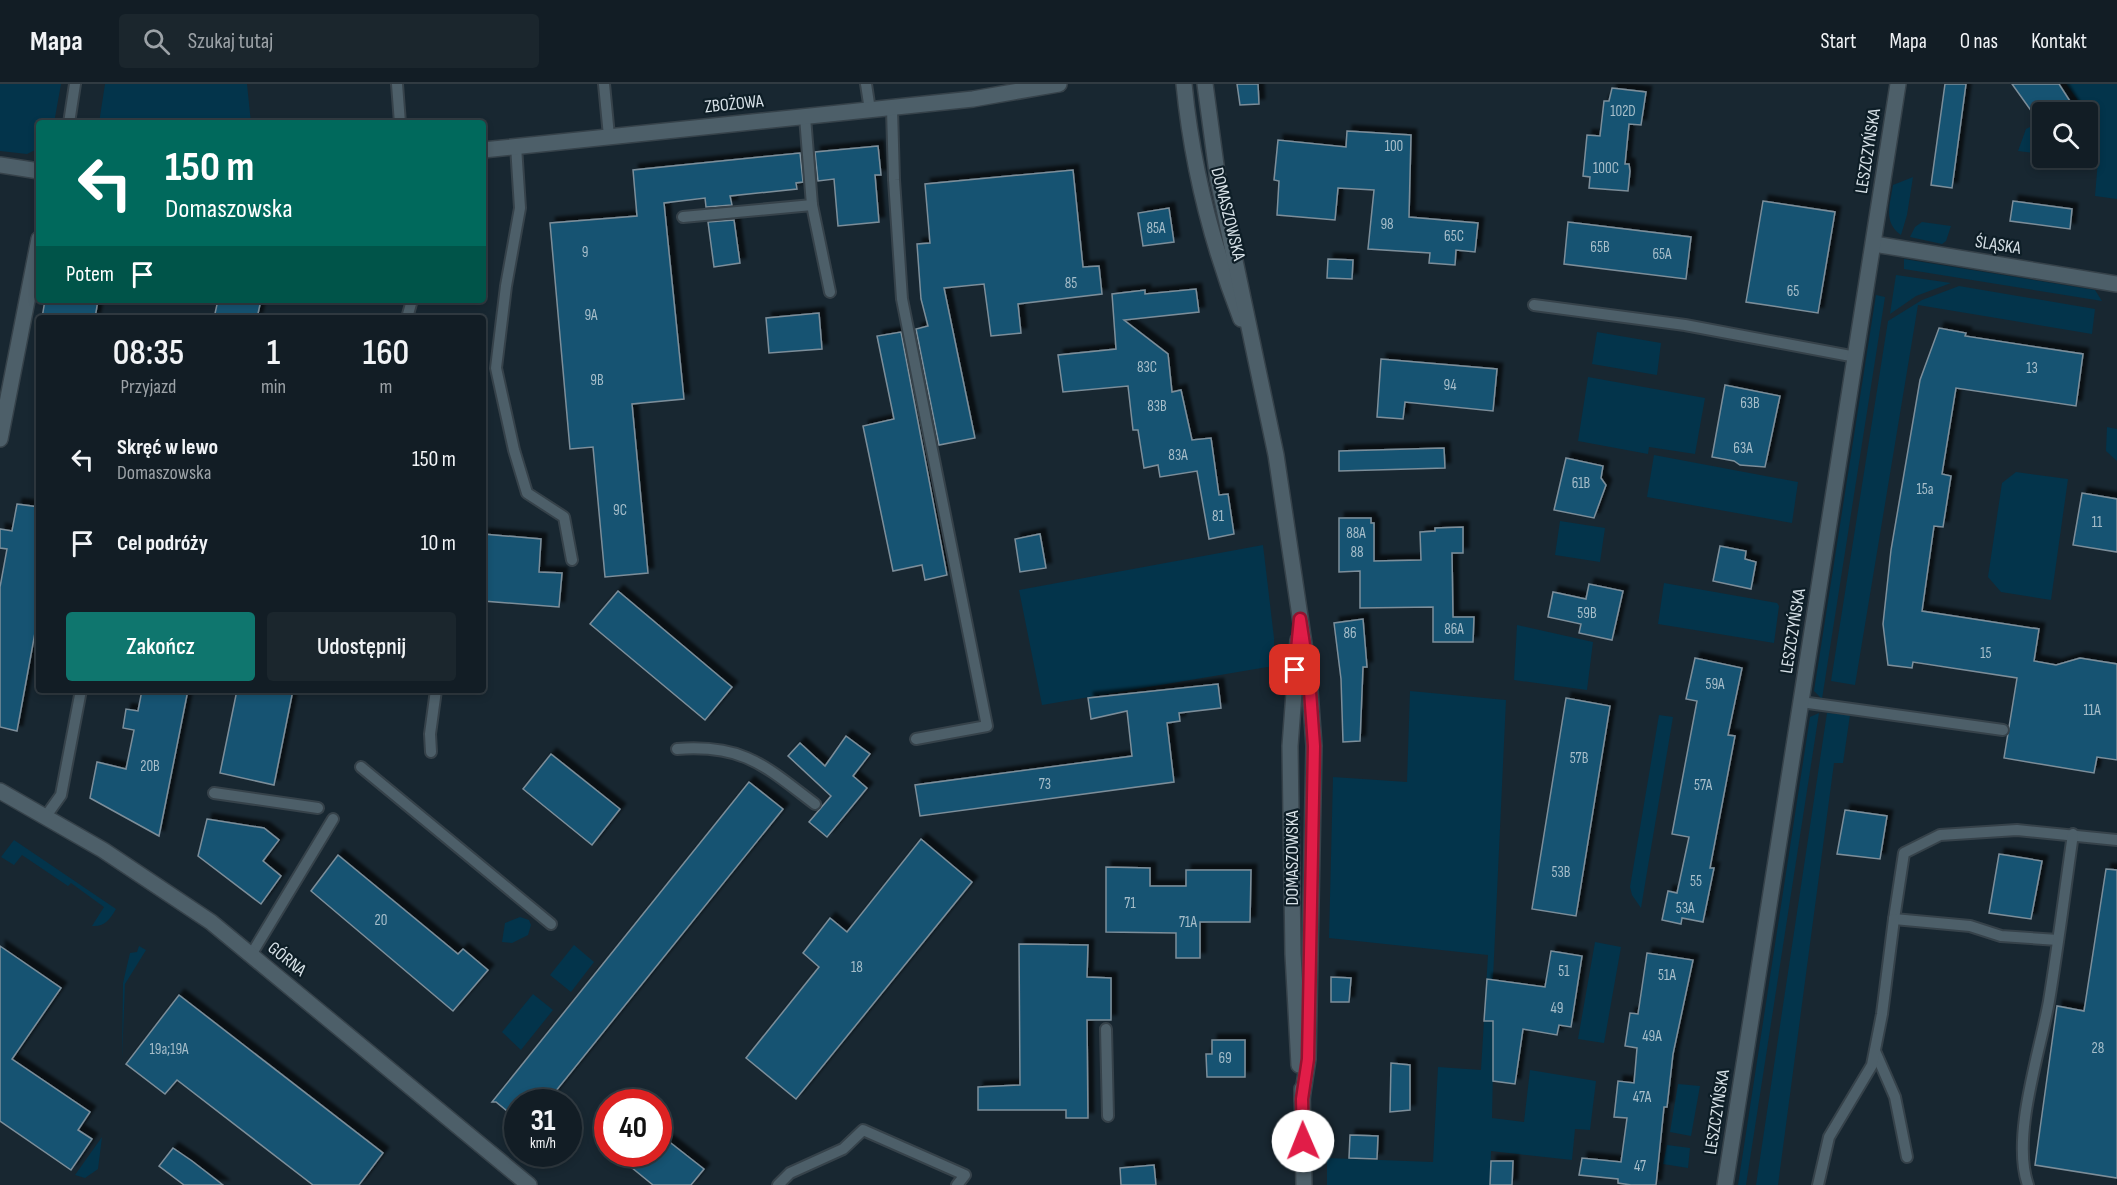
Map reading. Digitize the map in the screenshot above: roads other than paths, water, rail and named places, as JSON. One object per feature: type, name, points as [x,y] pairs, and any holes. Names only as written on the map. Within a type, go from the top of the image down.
[{"type":"street","name":"ZBOŻOWA","points":[[486,150],[892,109],[1002,96],[1059,84]]},
{"type":"street","name":"DOMASZOWSKA","points":[[1184,84],[1192,143],[1208,226],[1252,349]]},
{"type":"street","name":"DOMASZOWSKA","points":[[1206,84],[1218,180],[1276,455],[1309,670],[1314,746],[1308,1059],[1302,1099]]},
{"type":"street","name":"LESZCZYŃSKA","points":[[1725,1185],[1898,84]]},
{"type":"street","points":[[0,165],[36,171]]},
{"type":"street","name":"ŚLĄSKA","points":[[1874,244],[2117,284]]},
{"type":"street","points":[[0,439],[36,253]]},
{"type":"street","name":"DOMASZOWSKA","points":[[1300,619],[1290,746],[1293,954],[1302,1099],[1304,1185]]},
{"type":"street","name":"GÓRNA","points":[[0,791],[103,850],[203,916],[529,1185]]},
{"type":"lane","points":[[69,120],[75,84]]},
{"type":"lane","points":[[397,84],[400,120]]},
{"type":"lane","points":[[604,84],[609,136]]},
{"type":"lane","points":[[867,84],[870,110]]},
{"type":"lane","points":[[892,109],[902,299],[987,726],[916,738]]},
{"type":"lane","points":[[805,117],[812,205],[830,292]]},
{"type":"lane","points":[[516,146],[520,208],[506,286],[496,368],[514,450],[527,493],[564,517],[572,560]]},
{"type":"lane","points":[[683,218],[812,205]]},
{"type":"lane","points":[[1534,305],[1684,325],[1856,357]]},
{"type":"lane","points":[[46,816],[61,795],[80,693]]},
{"type":"lane","points":[[431,752],[430,734],[436,693]]},
{"type":"lane","points":[[1801,702],[2003,730]]},
{"type":"lane","points":[[677,749],[702,747],[745,755],[768,768],[815,804]]},
{"type":"lane","points":[[360,767],[551,924]]},
{"type":"lane","points":[[214,793],[318,808]]},
{"type":"lane","points":[[251,955],[333,819]]},
{"type":"lane","points":[[1818,1185],[1829,1137],[1872,1065],[1882,1014],[1904,853],[1940,835],[2017,830],[2117,840]]},
{"type":"lane","points":[[2028,1185],[2023,1171],[2022,1144],[2058,940],[2073,834]]},
{"type":"lane","points":[[1894,919],[1970,926],[2001,936],[2058,940]]},
{"type":"lane","points":[[1106,1029],[1108,1116]]},
{"type":"lane","points":[[1875,1051],[1895,1097],[1907,1157]]},
{"type":"lane","points":[[778,1185],[790,1173],[843,1149],[863,1130],[964,1175],[957,1185]]}]
